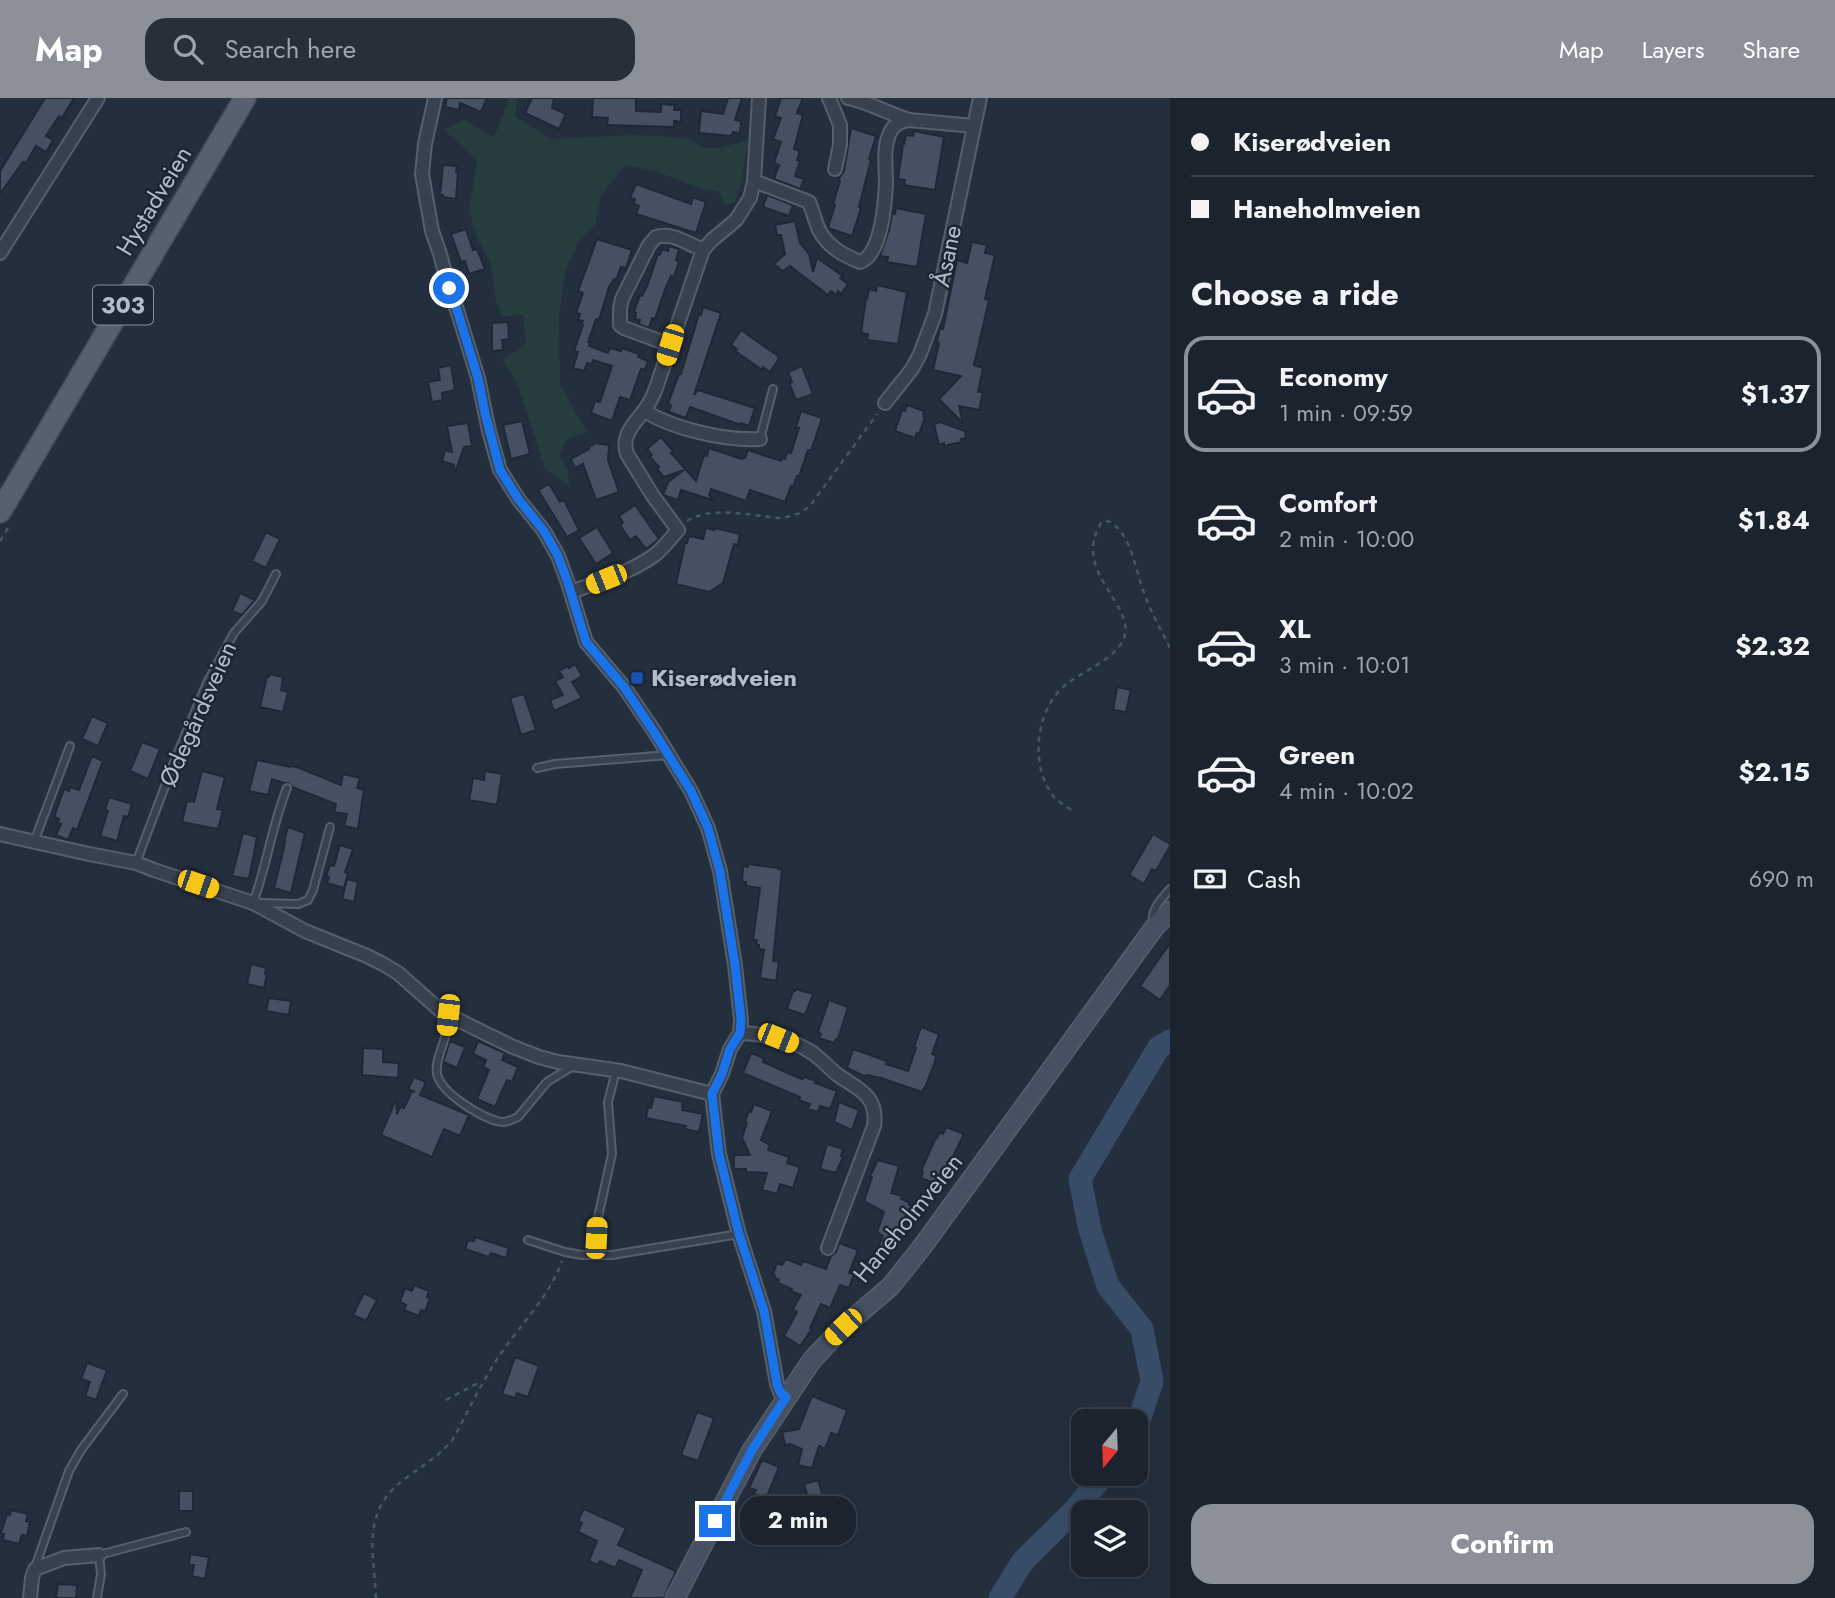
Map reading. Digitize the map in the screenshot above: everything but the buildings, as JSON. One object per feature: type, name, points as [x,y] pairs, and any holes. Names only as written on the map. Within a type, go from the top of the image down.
[{"type":"main road","name":"Hystadveien","points":[[0,512],[245,98]]},
{"type":"main road","name":"Haneholmveien","points":[[675,1598],[737,1477],[812,1360],[890,1287],[922,1247],[1154,928],[1170,911]]},
{"type":"street","points":[[0,253],[98,98]]},
{"type":"street","points":[[435,98],[425,144],[422,174],[432,231],[478,378],[500,470],[519,500],[544,531],[558,556],[586,642],[624,687],[691,791],[708,828],[720,872],[735,965],[740,1033],[730,1049],[712,1094],[719,1154],[739,1234],[764,1311],[777,1384],[786,1397]]},
{"type":"street","points":[[571,592],[646,561],[678,530],[625,450],[625,437],[645,411],[655,391],[703,250],[736,220],[750,198],[754,181],[759,98]]},
{"type":"street","points":[[831,98],[840,125],[840,145],[835,169]]},
{"type":"street","points":[[848,98],[909,120],[974,126]]},
{"type":"street","name":"Åsane","points":[[885,403],[912,369],[935,314],[980,98]]},
{"type":"street","points":[[754,181],[809,202],[819,230],[832,247],[846,256],[864,261],[874,251],[880,228],[886,186],[888,138],[895,125],[909,120]]},
{"type":"street","points":[[670,345],[620,325],[622,299],[649,245],[656,237],[666,235],[677,238],[703,250]]},
{"type":"street","points":[[645,411],[656,418],[699,432],[760,439]]},
{"type":"street","points":[[0,834],[136,863],[254,904],[305,931],[383,964],[398,973],[442,1012],[530,1054],[575,1065],[616,1070],[712,1094]]},
{"type":"street","points":[[740,1033],[778,1038],[811,1052],[834,1072],[863,1091],[874,1109],[874,1126],[828,1248]]},
{"type":"street","points":[[30,1598],[35,1569],[64,1558],[99,1555]]},
{"type":"lane","points":[[760,439],[772,389]]},
{"type":"lane","name":"Ødegårdsveien","points":[[136,863],[207,683],[234,634],[262,601],[276,574]]},
{"type":"lane","points":[[34,842],[70,746]]},
{"type":"lane","points":[[537,768],[555,764],[669,755]]},
{"type":"lane","points":[[287,788],[254,904],[298,904],[308,900],[330,827]]},
{"type":"lane","points":[[1154,928],[1152,914],[1170,889]]},
{"type":"lane","points":[[448,1015],[445,1039],[437,1065],[439,1079],[452,1096],[497,1121],[511,1121],[518,1117],[547,1082],[575,1065]]},
{"type":"lane","points":[[596,1255],[597,1222],[612,1154],[608,1102],[616,1070]]},
{"type":"lane","points":[[528,1240],[565,1252],[612,1255],[739,1234]]},
{"type":"lane","points":[[35,1569],[69,1471],[81,1450],[123,1394]]},
{"type":"lane","points":[[97,1598],[101,1574],[99,1555],[186,1532]]},
{"type":"path","points":[[678,530],[688,520],[703,514],[778,517],[800,513],[817,499],[885,403]]},
{"type":"path","points":[[1071,810],[1055,798],[1046,783],[1038,754],[1047,707],[1063,688],[1116,651],[1125,636],[1124,622],[1095,563],[1093,537],[1101,523],[1108,521],[1115,525],[1128,544],[1144,593],[1170,648]]},
{"type":"path","points":[[376,1598],[372,1531],[383,1503],[400,1482],[443,1451],[453,1439],[499,1355],[556,1278],[565,1252]]},
{"type":"path","points":[[446,1400],[476,1384],[482,1384]]},
{"type":"green space","points":[[507,98],[517,98],[515,117],[551,139],[659,136],[691,139],[700,147],[719,148],[748,140],[742,181],[735,202],[725,205],[718,191],[702,189],[655,171],[625,165],[601,196],[595,224],[578,241],[565,273],[559,316],[560,384],[587,432],[565,440],[560,455],[571,487],[545,469],[518,385],[503,360],[526,343],[523,314],[502,317],[495,297],[489,260],[478,240],[469,211],[477,160],[444,130],[464,120],[494,137],[508,102]]},
{"type":"waterway","points":[[1143,1409],[1152,1381],[1142,1329],[1108,1286],[1090,1230],[1080,1179],[1159,1047],[1170,1041]]},
{"type":"waterway","points":[[1000,1598],[1023,1561],[1075,1510],[1094,1486]]},
{"type":"place","name":"Kiserødveien","points":[[637,678]]},
{"type":"route","points":[[449,288],[478,378],[500,470],[519,500],[537,520],[558,556],[586,642],[624,687],[691,791],[708,828],[720,872],[741,1020],[740,1033],[730,1049],[712,1094],[719,1154],[739,1234],[764,1311],[777,1384],[786,1397],[752,1450],[715,1521]]}]
